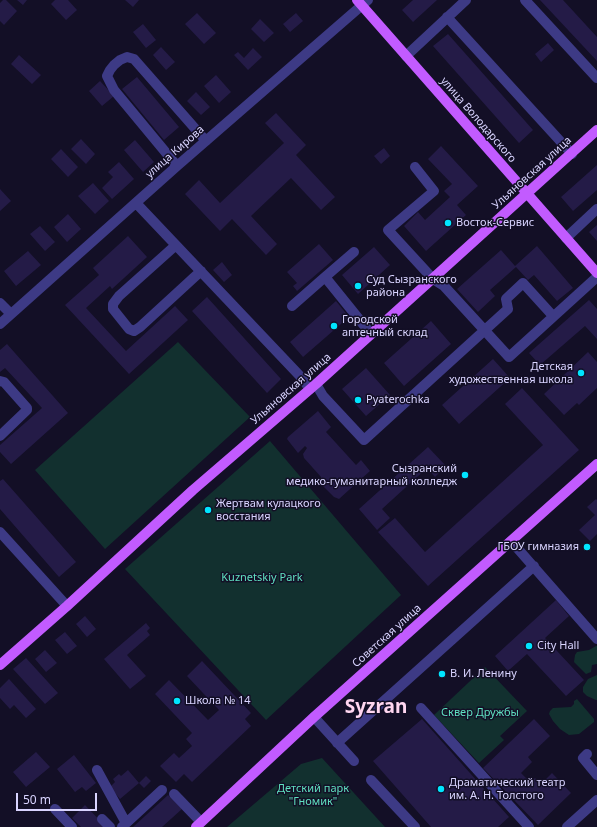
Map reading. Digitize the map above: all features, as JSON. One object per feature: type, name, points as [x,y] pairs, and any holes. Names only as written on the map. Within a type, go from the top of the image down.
[{"type":"main road","name":"улица Володарского","points":[[362,2],[406,56],[597,273]]},
{"type":"main road","name":"Ульяновская улица","points":[[0,665],[67,606],[192,490],[313,386],[597,130]]},
{"type":"main road","name":"Советская улица","points":[[198,824],[314,717],[597,464]]},
{"type":"street","points":[[406,56],[466,0]]},
{"type":"street","points":[[525,0],[597,78]]},
{"type":"street","name":"улица Кирова","points":[[0,324],[362,2]]},
{"type":"street","points":[[447,17],[572,154]]},
{"type":"street","points":[[177,166],[114,90],[107,76],[114,65],[120,60],[127,58],[134,59],[206,141]]},
{"type":"street","points":[[415,167],[434,191],[388,230],[433,279],[444,286],[509,357],[597,277]]},
{"type":"street","points":[[136,203],[298,375],[313,386],[364,440],[508,309],[506,299],[523,283],[553,316]]},
{"type":"street","points":[[566,238],[597,209]]},
{"type":"street","points":[[176,245],[119,296],[113,304],[113,309],[129,329],[134,331],[140,328],[201,272]]},
{"type":"street","points":[[292,306],[354,252]]},
{"type":"street","points":[[325,277],[371,334]]},
{"type":"street","points":[[0,303],[11,314]]},
{"type":"street","points":[[0,380],[4,382],[27,410],[26,413],[0,436]]},
{"type":"street","points":[[0,532],[67,606]]},
{"type":"street","points":[[512,541],[597,639]]},
{"type":"street","points":[[337,743],[534,566]]},
{"type":"street","points":[[421,708],[529,827]]},
{"type":"street","points":[[314,717],[354,761]]},
{"type":"street","points":[[587,754],[583,758],[597,775]]},
{"type":"street","points":[[97,770],[124,825],[162,790]]},
{"type":"street","points":[[371,780],[415,827]]},
{"type":"street","points":[[174,794],[198,824]]},
{"type":"street","points":[[567,827],[597,800]]},
{"type":"street","points":[[56,809],[72,827]]},
{"type":"street","points":[[102,819],[110,827]]},
{"type":"green space","points":[[178,342],[250,417],[105,549],[35,470]]},
{"type":"green space","name":"Kuznetskiy Park","points":[[270,441],[401,595],[266,720],[125,569]]},
{"type":"green space","points":[[596,646],[597,664],[592,665],[591,672],[586,674],[574,662],[575,655],[577,652],[589,650]]},
{"type":"green space","name":"Сквер Дружбы","points":[[485,667],[527,711],[500,736],[504,740],[479,763],[434,715]]},
{"type":"green space","points":[[597,675],[596,700],[587,696],[583,692],[583,687],[588,679]]},
{"type":"green space","points":[[577,699],[594,719],[594,722],[579,734],[569,735],[560,729],[549,714],[553,708],[571,707]]},
{"type":"green space","name":"Детский парк \"Гномик\"","points":[[322,758],[385,827],[227,827],[301,764]]},
{"type":"building","points":[[3,0],[6,0],[17,11],[4,25],[0,21],[0,3]]},
{"type":"building","points":[[17,0],[27,0],[23,5]]},
{"type":"building","points":[[55,0],[68,0],[77,10],[66,20],[51,4]]},
{"type":"building","points":[[125,0],[139,0],[133,7]]},
{"type":"building","points":[[413,0],[437,0],[413,22],[402,10]]},
{"type":"building","points":[[540,0],[563,0],[597,37],[597,61]]},
{"type":"building","points":[[197,13],[216,33],[204,44],[185,24]]},
{"type":"building","points":[[296,13],[303,21],[290,32],[283,24]]},
{"type":"building","points":[[260,19],[274,33],[264,42],[251,29]]},
{"type":"building","points":[[143,24],[156,40],[146,48],[133,32]]},
{"type":"building","points":[[448,34],[533,130],[519,143],[433,46]]},
{"type":"building","points":[[548,43],[554,50],[541,62],[535,54]]},
{"type":"building","points":[[161,47],[175,62],[166,70],[153,55]]},
{"type":"building","points":[[253,48],[262,57],[248,70],[234,55],[238,52],[244,58]]},
{"type":"building","points":[[19,55],[41,75],[32,84],[11,64]]},
{"type":"building","points":[[216,75],[231,92],[219,103],[204,86]]},
{"type":"building","points":[[137,77],[179,127],[164,140],[122,89]]},
{"type":"building","points":[[100,81],[114,96],[102,106],[89,91]]},
{"type":"building","points":[[196,92],[210,107],[201,115],[187,101]]},
{"type":"building","points":[[276,113],[306,145],[296,155],[335,197],[321,210],[291,178],[251,216],[277,244],[266,255],[232,219],[220,231],[185,194],[199,180],[220,203],[284,143],[265,123]]},
{"type":"building","points":[[81,139],[95,154],[86,164],[71,149]]},
{"type":"building","points":[[135,140],[154,162],[143,172],[124,150]]},
{"type":"building","points":[[441,146],[478,186],[457,205],[466,215],[426,251],[404,226],[418,212],[425,220],[450,197],[444,191],[452,184],[428,159]]},
{"type":"building","points":[[384,148],[390,156],[381,164],[374,156]]},
{"type":"building","points":[[61,149],[78,167],[68,177],[51,159]]},
{"type":"building","points":[[119,162],[134,179],[112,199],[102,188],[113,177],[108,172]]},
{"type":"building","points":[[597,165],[597,190],[573,211],[561,197]]},
{"type":"building","points":[[93,183],[109,201],[95,214],[78,196]]},
{"type":"building","points":[[0,189],[11,201],[0,211]]},
{"type":"building","points":[[68,214],[81,229],[67,242],[54,227]]},
{"type":"building","points":[[597,225],[597,241],[589,232]]},
{"type":"building","points":[[40,226],[55,242],[45,251],[30,234]]},
{"type":"building","points":[[128,236],[147,257],[112,289],[110,286],[86,308],[126,351],[175,306],[188,320],[129,374],[65,305],[99,275],[93,268]]},
{"type":"building","points":[[319,244],[333,260],[297,291],[293,286],[297,283],[287,272]]},
{"type":"building","points":[[537,246],[573,288],[557,301],[534,275],[528,280],[516,267],[490,290],[495,296],[478,312],[457,289],[501,250],[515,266]]},
{"type":"building","points":[[374,247],[390,265],[358,294],[342,275]]},
{"type":"building","points":[[28,251],[41,265],[16,286],[4,271]]},
{"type":"building","points":[[222,262],[232,275],[224,282],[213,270]]},
{"type":"building","points":[[207,297],[281,379],[267,393],[192,311]]},
{"type":"building","points":[[589,300],[597,309],[597,339],[585,326],[540,365],[529,353]]},
{"type":"building","points":[[336,301],[349,317],[303,357],[290,342]]},
{"type":"building","points":[[431,321],[451,344],[404,386],[384,363]]},
{"type":"building","points":[[7,344],[68,413],[11,464],[0,452],[0,445],[42,408],[5,368],[0,372],[0,350]]},
{"type":"building","name":"Детская художественная школа","points":[[588,352],[597,362],[597,388],[579,405],[577,403],[564,415],[544,394]]},
{"type":"building","points":[[493,359],[510,378],[459,424],[442,405]]},
{"type":"building","points":[[366,368],[390,395],[366,416],[342,389]]},
{"type":"building","points":[[522,388],[579,450],[428,586],[378,532],[395,518],[425,552],[543,445],[505,404]]},
{"type":"building","points":[[318,411],[331,427],[326,432],[356,465],[361,460],[370,471],[339,499],[334,497],[320,483],[321,477],[304,458],[303,454],[307,448],[305,446],[298,453],[287,439]]},
{"type":"building","points":[[428,447],[446,466],[435,477],[427,468],[382,509],[390,518],[377,530],[359,509]]},
{"type":"building","points":[[3,479],[76,562],[59,577],[0,509],[0,481]]},
{"type":"building","points":[[596,499],[597,534],[590,541],[579,530],[595,515],[587,507]]},
{"type":"building","name":"City Hall","points":[[556,600],[569,616],[545,638],[584,680],[566,696],[527,654],[508,671],[495,656]]},
{"type":"building","points":[[85,616],[96,629],[87,637],[76,624]]},
{"type":"building","points":[[146,623],[150,628],[147,631],[150,635],[127,655],[146,676],[130,689],[104,659]]},
{"type":"building","points":[[65,632],[77,646],[67,654],[55,640]]},
{"type":"building","points":[[45,650],[57,663],[46,672],[35,659]]},
{"type":"building","points":[[26,658],[58,693],[45,704],[13,669]]},
{"type":"building","points":[[202,661],[251,713],[245,719],[251,726],[192,782],[184,774],[176,782],[160,766],[174,753],[179,758],[192,746],[186,739],[192,733],[155,694],[169,680],[208,720],[219,710],[187,676]]},
{"type":"building","points":[[9,679],[36,709],[26,718],[14,705],[10,709],[0,698],[0,688]]},
{"type":"building","name":"Драматический театр им. А. Н. Толстого","points":[[422,719],[509,817],[498,827],[431,827],[373,761]]},
{"type":"building","points":[[534,719],[550,736],[528,757],[532,762],[521,773],[530,782],[535,778],[541,784],[552,773],[571,793],[538,825],[483,768]]},
{"type":"building","points":[[36,752],[50,767],[26,787],[13,772]]},
{"type":"building","points":[[74,755],[96,783],[86,791],[82,787],[75,792],[57,769]]},
{"type":"building","points":[[128,770],[139,783],[120,799],[110,787],[115,782],[113,779],[119,774],[121,776]]},
{"type":"building","points":[[146,776],[151,781],[144,788],[139,783]]},
{"type":"building","points":[[168,795],[182,809],[162,827],[133,827]]},
{"type":"building","points":[[85,805],[106,827],[81,827],[72,818]]},
{"type":"place","name":"Восток-Сервис","points":[[448,223]]},
{"type":"place","name":"Суд Сызранского района","points":[[358,286]]},
{"type":"place","name":"Городской аптечный склад","points":[[334,326]]},
{"type":"place","name":"Детская художественная школа","points":[[581,373]]},
{"type":"place","name":"Pyaterochka","points":[[358,400]]},
{"type":"place","name":"Сызранский медико-гуманитарный колледж","points":[[465,475]]},
{"type":"place","name":"Жертвам кулацкого восстания","points":[[208,510]]},
{"type":"place","name":"ГБОУ гимназия","points":[[587,547]]},
{"type":"place","name":"City Hall","points":[[529,646]]},
{"type":"place","name":"В. И. Ленину","points":[[442,674]]},
{"type":"place","name":"Школа № 14","points":[[177,701]]},
{"type":"place","name":"Драматический театр им. А. Н. Толстого","points":[[441,789]]},
{"type":"district","name":"Syzran","points":[[376,708]]}]
